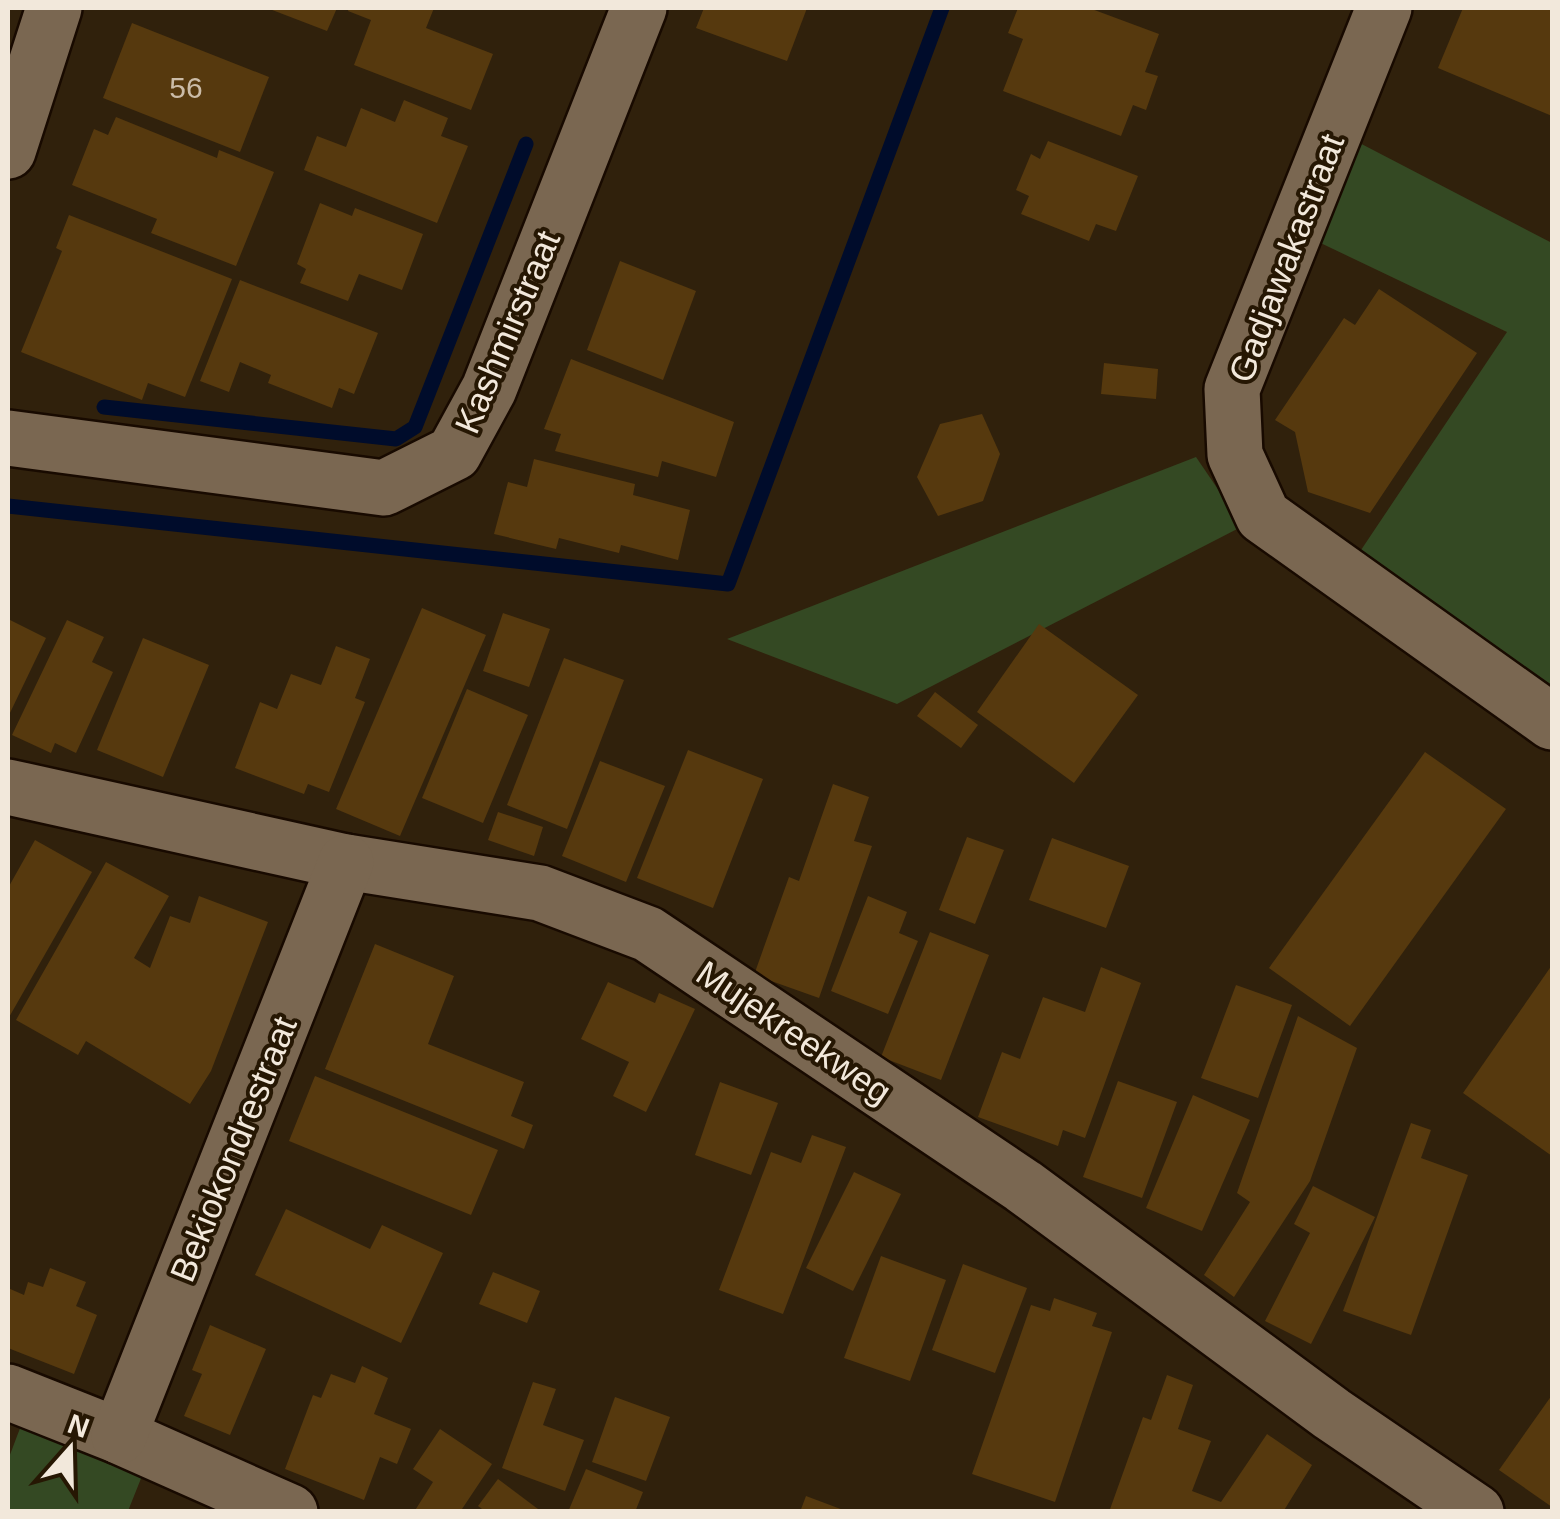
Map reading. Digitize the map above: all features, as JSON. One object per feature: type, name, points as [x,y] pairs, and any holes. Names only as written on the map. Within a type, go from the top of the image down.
[{"type":"street","points":[[8,151],[54,8]]},
{"type":"street","name":"Kashmirstraat","points":[[8,438],[384,488],[454,453],[488,389],[639,8]]},
{"type":"street","name":"Gadjawakastraat","points":[[1384,8],[1232,389],[1235,454],[1263,516],[1552,722]]},
{"type":"street","name":"Mujekreekweg","points":[[8,787],[346,862],[540,893],[648,934],[1023,1186],[1332,1414],[1476,1512]]},
{"type":"street","name":"Bekiokondrestraat","points":[[119,1436],[346,862]]},
{"type":"street","points":[[8,1392],[290,1512]]},
{"type":"green space","points":[[1350,138],[1552,243],[1552,700],[1355,559],[1507,332],[1308,237]]},
{"type":"green space","points":[[1196,457],[1243,526],[897,704],[727,639]]},
{"type":"green space","points":[[22,1423],[144,1471],[128,1511],[8,1511],[8,1460]]},
{"type":"building","points":[[267,8],[337,8],[327,31]]},
{"type":"building","points":[[434,8],[426,28],[493,54],[471,110],[354,65],[371,20],[348,11]]},
{"type":"building","points":[[704,8],[807,8],[787,61],[696,28]]},
{"type":"building","points":[[1018,8],[1089,8],[1159,34],[1145,72],[1158,76],[1146,110],[1133,105],[1121,136],[1003,91],[1023,39],[1008,33]]},
{"type":"building","points":[[1463,8],[1552,8],[1552,116],[1438,68]]},
{"type":"building","points":[[132,23],[269,77],[240,152],[103,98]]},
{"type":"building","points":[[404,100],[448,118],[441,136],[468,146],[437,223],[304,170],[317,136],[346,147],[361,108],[395,122]]},
{"type":"building","points":[[116,117],[217,158],[219,150],[274,172],[236,266],[151,233],[157,219],[72,185],[94,129],[108,135]]},
{"type":"building","points":[[1048,141],[1138,176],[1116,231],[1096,224],[1089,241],[1021,214],[1029,196],[1016,190],[1031,154],[1040,159]]},
{"type":"building","points":[[320,203],[352,216],[355,208],[423,234],[402,290],[359,274],[348,301],[300,283],[306,269],[297,264]]},
{"type":"building","points":[[69,215],[232,279],[185,397],[148,383],[142,400],[21,352],[62,251],[56,248]]},
{"type":"building","points":[[620,261],[696,291],[663,380],[587,350]]},
{"type":"building","points":[[240,280],[378,333],[354,394],[339,388],[332,408],[268,383],[271,375],[240,362],[229,392],[200,381]]},
{"type":"building","points":[[1379,289],[1477,353],[1370,513],[1308,492],[1295,432],[1275,420],[1344,318],[1355,325]]},
{"type":"building","points":[[571,359],[734,422],[716,477],[662,461],[658,477],[555,451],[561,434],[544,429]]},
{"type":"building","points":[[1104,363],[1158,369],[1156,399],[1101,394]]},
{"type":"building","points":[[982,414],[1000,454],[983,501],[938,516],[917,477],[940,424]]},
{"type":"building","points":[[534,459],[635,484],[633,495],[690,510],[678,560],[621,545],[619,553],[559,538],[556,549],[494,534],[508,482],[527,487]]},
{"type":"building","points":[[422,608],[486,635],[400,836],[336,809]]},
{"type":"building","points":[[503,613],[550,629],[529,687],[483,671]]},
{"type":"building","points":[[8,619],[46,638],[8,717]]},
{"type":"building","points":[[67,620],[104,637],[92,662],[113,672],[76,753],[55,743],[51,753],[12,735]]},
{"type":"building","points":[[1039,624],[1138,695],[1074,783],[977,712]]},
{"type":"building","points":[[143,638],[209,665],[163,777],[97,750]]},
{"type":"building","points":[[336,646],[370,659],[355,698],[365,702],[329,792],[308,784],[304,794],[235,768],[260,702],[277,709],[291,674],[321,685]]},
{"type":"building","points":[[564,658],[624,680],[567,829],[507,805]]},
{"type":"building","points":[[467,689],[528,715],[483,823],[422,798]]},
{"type":"building","points":[[935,692],[978,725],[961,748],[917,716]]},
{"type":"building","points":[[688,750],[763,779],[713,908],[637,878]]},
{"type":"building","points":[[1425,752],[1506,809],[1350,1026],[1269,968]]},
{"type":"building","points":[[600,761],[665,786],[626,882],[562,856]]},
{"type":"building","points":[[833,784],[869,797],[854,841],[872,846],[819,998],[754,975],[789,877],[799,881]]},
{"type":"building","points":[[498,812],[543,827],[534,856],[488,840]]},
{"type":"building","points":[[967,837],[1004,850],[975,924],[939,910]]},
{"type":"building","points":[[1052,838],[1129,866],[1106,928],[1029,900]]},
{"type":"building","points":[[35,840],[92,872],[8,1019],[8,888]]},
{"type":"building","points":[[106,862],[169,896],[134,958],[150,968],[170,916],[190,923],[199,896],[268,922],[211,1071],[190,1104],[86,1041],[78,1055],[16,1020]]},
{"type":"building","points":[[868,896],[907,912],[899,933],[918,941],[888,1014],[831,991]]},
{"type":"building","points":[[930,932],[989,955],[941,1080],[881,1057]]},
{"type":"building","points":[[375,944],[454,976],[428,1044],[524,1082],[511,1116],[533,1125],[524,1149],[325,1069]]},
{"type":"building","points":[[1552,965],[1552,1156],[1463,1093]]},
{"type":"building","points":[[1101,967],[1141,983],[1085,1138],[1063,1130],[1058,1146],[978,1117],[1002,1052],[1020,1059],[1043,997],[1085,1012]]},
{"type":"building","points":[[608,982],[655,1003],[659,993],[695,1009],[646,1112],[613,1096],[629,1062],[581,1039]]},
{"type":"building","points":[[1236,985],[1292,1005],[1258,1098],[1201,1078]]},
{"type":"building","points":[[1298,1016],[1357,1048],[1310,1181],[1234,1297],[1204,1275],[1250,1202],[1237,1193]]},
{"type":"building","points":[[315,1076],[498,1150],[471,1215],[289,1141]]},
{"type":"building","points":[[1118,1081],[1177,1102],[1142,1198],[1083,1177]]},
{"type":"building","points":[[720,1082],[778,1103],[751,1175],[695,1155]]},
{"type":"building","points":[[1193,1095],[1250,1120],[1202,1231],[1146,1208]]},
{"type":"building","points":[[1411,1123],[1431,1130],[1421,1158],[1468,1175],[1411,1335],[1343,1311]]},
{"type":"building","points":[[812,1135],[846,1147],[783,1314],[719,1290],[771,1152],[801,1163]]},
{"type":"building","points":[[854,1172],[901,1194],[853,1291],[806,1268]]},
{"type":"building","points":[[1313,1186],[1375,1217],[1311,1344],[1265,1321],[1310,1233],[1294,1224]]},
{"type":"building","points":[[286,1209],[370,1249],[382,1225],[443,1253],[401,1343],[255,1275]]},
{"type":"building","points":[[881,1256],[946,1280],[910,1381],[844,1358]]},
{"type":"building","points":[[963,1264],[1027,1288],[995,1373],[932,1350]]},
{"type":"building","points":[[50,1268],[86,1282],[76,1306],[97,1315],[74,1374],[8,1348],[8,1288],[24,1295],[28,1282],[43,1287]]},
{"type":"building","points":[[493,1272],[540,1291],[527,1323],[479,1304]]},
{"type":"building","points":[[1054,1298],[1097,1313],[1092,1326],[1112,1332],[1055,1502],[972,1474],[1031,1305],[1050,1311]]},
{"type":"building","points":[[210,1325],[266,1349],[230,1435],[184,1416],[202,1374],[192,1370]]},
{"type":"building","points":[[362,1366],[388,1378],[374,1414],[411,1429],[397,1464],[380,1457],[364,1500],[285,1469],[313,1395],[321,1398],[331,1374],[355,1383]]},
{"type":"building","points":[[1167,1375],[1193,1385],[1178,1429],[1211,1441],[1192,1491],[1221,1502],[1267,1434],[1312,1465],[1283,1512],[1109,1512],[1143,1417],[1151,1420]]},
{"type":"building","points":[[533,1382],[556,1389],[543,1425],[584,1440],[565,1491],[502,1468]]},
{"type":"building","points":[[1552,1395],[1552,1507],[1499,1470]]},
{"type":"building","points":[[615,1397],[670,1417],[646,1481],[592,1462]]},
{"type":"building","points":[[440,1429],[492,1464],[460,1512],[414,1512],[433,1482],[413,1469]]},
{"type":"building","points":[[586,1469],[643,1492],[635,1512],[568,1512]]},
{"type":"building","points":[[498,1479],[542,1512],[486,1512],[478,1506]]},
{"type":"building","points":[[806,1496],[846,1511],[846,1512],[800,1512]]},
{"type":"waterway","points":[[8,506],[728,584],[942,8]]},
{"type":"waterway","points":[[104,407],[396,439],[415,427],[526,144]]}]
